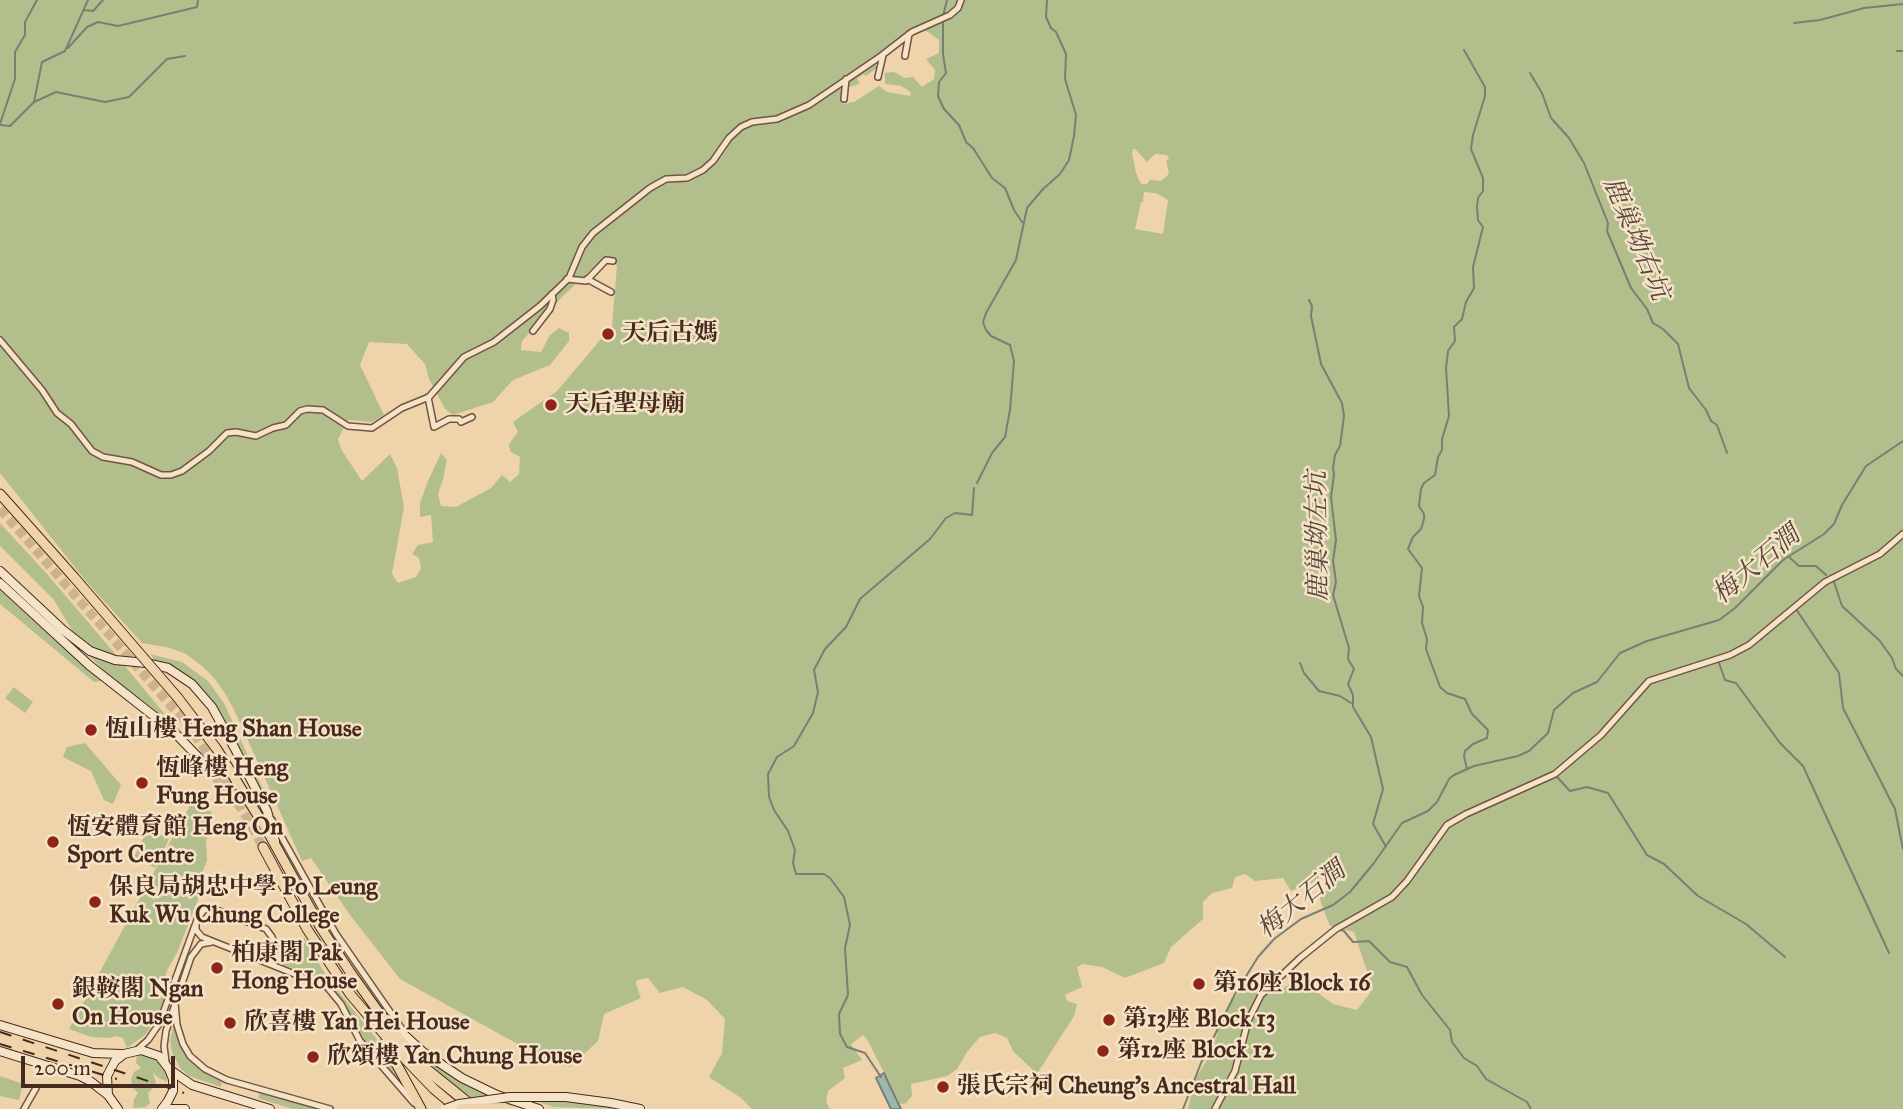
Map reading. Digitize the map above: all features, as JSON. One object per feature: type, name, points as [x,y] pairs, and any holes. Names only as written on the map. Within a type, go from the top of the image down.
[{"type":"highway","points":[[380,1013],[427,1070],[475,1109]]},
{"type":"highway","points":[[459,1109],[511,1109]]},
{"type":"main road","points":[[0,494],[178,698],[216,748],[321,928],[380,1013],[436,1062],[472,1084],[539,1109]]},
{"type":"main road","points":[[0,571],[62,630],[90,650],[115,660],[168,668],[192,684],[216,713],[267,811],[276,847]]},
{"type":"main road","points":[[0,583],[89,665],[173,732],[199,758]]},
{"type":"main road","points":[[262,847],[318,947],[373,1024],[403,1073],[419,1108]]},
{"type":"main road","points":[[373,1024],[419,1075],[459,1109]]},
{"type":"main road","points":[[0,1025],[93,1053],[153,1053],[192,1085],[270,1109]]},
{"type":"main road","points":[[0,1051],[80,1076],[108,1095],[118,1109]]},
{"type":"main road","points":[[108,1095],[107,1076],[115,1061],[124,1054]]},
{"type":"main road","points":[[162,1109],[173,1091],[173,1079],[168,1066]]},
{"type":"main road","points":[[445,1109],[459,1104],[510,1097],[556,1096],[611,1102],[640,1109]]},
{"type":"main road","points":[[170,1109],[185,1109]]},
{"type":"street","points":[[0,340],[42,390],[57,414],[71,424],[92,451],[103,457],[123,460],[163,475],[182,471],[227,433],[258,436],[288,424],[300,411],[307,408],[323,410],[348,426],[366,429],[376,426],[398,411],[428,397],[464,357],[494,342],[552,295],[567,279],[582,247],[593,233],[650,188],[666,179],[687,178],[700,172],[741,127],[752,122],[776,119],[802,109],[883,55],[909,34],[950,14],[958,8],[961,0]]},
{"type":"street","points":[[905,56],[909,34]]},
{"type":"street","points":[[878,77],[883,55]]},
{"type":"street","points":[[844,99],[846,79]]},
{"type":"street","points":[[567,279],[581,282],[606,260],[613,261]]},
{"type":"street","points":[[587,279],[597,282],[611,292]]},
{"type":"street","points":[[533,331],[550,309],[552,295]]},
{"type":"street","points":[[428,397],[434,427],[449,419],[459,419],[461,422],[472,418]]},
{"type":"street","points":[[1215,1109],[1235,1071],[1248,1021],[1261,995],[1336,929],[1392,897],[1407,881],[1447,825],[1555,774],[1601,735],[1649,681],[1724,657],[1749,645],[1825,582],[1885,551],[1903,534]]},
{"type":"street","points":[[267,811],[342,943],[415,1045]]},
{"type":"street","points":[[136,1051],[159,1024],[202,911],[209,908],[266,929],[275,947],[274,955],[267,963]]},
{"type":"street","points":[[196,923],[199,935],[327,987],[337,998],[360,1041],[419,1108]]},
{"type":"street","points":[[168,1066],[165,1038],[194,952],[201,944],[215,942]]},
{"type":"street","points":[[176,1003],[177,1025],[183,1044],[195,1061],[205,1069],[228,1080],[330,1109]]},
{"type":"street","points":[[24,1109],[36,1088]]},
{"type":"green space","points":[[0,0],[1903,0],[1903,1109],[1188,1109],[1195,1079],[1211,1054],[1219,1028],[1232,1001],[1250,976],[1275,994],[1298,978],[1333,1004],[1357,1010],[1373,989],[1354,932],[1330,926],[1321,903],[1320,897],[1332,886],[1335,872],[1328,870],[1313,882],[1291,891],[1283,878],[1255,881],[1245,874],[1235,877],[1232,888],[1212,893],[1203,902],[1203,919],[1171,947],[1164,963],[1125,978],[1102,967],[1083,964],[1077,967],[1082,987],[1065,995],[1067,1001],[1077,1004],[1074,1016],[1037,1074],[1013,1051],[1007,1038],[995,1033],[980,1037],[957,1069],[947,1076],[911,1084],[912,1096],[906,1103],[900,1104],[863,1035],[851,1044],[862,1060],[843,1068],[845,1078],[828,1091],[826,1102],[830,1109],[752,1109],[741,1098],[709,1077],[722,1053],[725,1019],[707,1000],[683,987],[660,993],[648,978],[637,980],[641,998],[604,1014],[598,1041],[570,1067],[552,1063],[400,979],[350,915],[311,858],[302,861],[237,716],[215,679],[186,654],[142,643],[85,580],[0,473]],"holes":[[[925,30],[939,40],[939,53],[926,59],[935,70],[934,79],[922,87],[913,77],[905,78],[894,72],[885,73],[885,84],[901,86],[911,92],[910,96],[887,92],[879,86],[854,102],[843,104],[842,93],[849,87],[860,84],[857,79],[877,68],[875,64],[914,34]],[[1135,149],[1147,162],[1155,154],[1167,155],[1167,176],[1161,181],[1150,180],[1147,184],[1141,184],[1132,153]],[[1144,192],[1156,193],[1168,200],[1163,234],[1135,229]],[[607,255],[617,266],[612,326],[557,391],[513,422],[518,432],[509,444],[510,451],[520,457],[519,474],[510,482],[502,475],[491,488],[456,507],[441,506],[438,494],[447,460],[441,453],[420,503],[420,517],[431,515],[433,542],[418,545],[412,554],[419,558],[421,568],[416,577],[398,583],[392,574],[404,507],[397,468],[390,454],[362,481],[341,449],[338,439],[348,420],[372,422],[384,415],[360,365],[369,342],[407,344],[425,364],[429,379],[445,409],[453,415],[493,402],[513,380],[550,365],[569,341],[569,333],[559,328],[550,335],[541,352],[521,350],[522,341],[564,295]]]},
{"type":"green space","points":[[0,523],[117,656],[91,647],[73,632],[54,600],[0,546]]},
{"type":"green space","points":[[0,589],[102,681],[94,682],[0,604]]},
{"type":"green space","points":[[84,650],[101,660],[125,666],[182,735],[155,710],[106,673]]},
{"type":"green space","points":[[150,654],[182,662],[208,681],[224,703],[234,725],[227,728],[209,696],[196,682],[182,671],[156,662]]},
{"type":"green space","points":[[14,687],[33,702],[25,713],[5,698]]},
{"type":"green space","points":[[235,727],[278,823],[228,730]]},
{"type":"green space","points":[[85,743],[121,785],[113,804],[104,800],[91,771],[63,757],[67,747]]},
{"type":"green space","points":[[192,802],[212,812],[206,826],[210,829],[206,841],[207,860],[199,882],[202,889],[177,953],[167,970],[161,994],[165,996],[156,1020],[146,1034],[127,1048],[123,1038],[91,1037],[69,1029]]},
{"type":"green space","points":[[148,828],[169,839],[155,868],[134,857]]},
{"type":"green space","points":[[305,938],[326,976],[375,1037],[407,1090],[365,1043],[332,989],[315,976],[281,964],[285,954],[281,952]]},
{"type":"green space","points":[[174,1023],[178,1040],[188,1058],[204,1072],[222,1081],[221,1087],[189,1076],[180,1068],[170,1041]]},
{"type":"green space","points":[[416,1052],[474,1089],[522,1107],[490,1103],[483,1109],[428,1066]]},
{"type":"green space","points":[[142,1053],[160,1060],[168,1070],[167,1082],[153,1072],[156,1084],[148,1093],[150,1103],[146,1107],[133,1108],[138,1093],[132,1087],[131,1079],[134,1072],[141,1068],[136,1063],[137,1055]]},
{"type":"green space","points":[[0,1076],[23,1084],[19,1100],[0,1096]]},
{"type":"green space","points":[[260,1092],[320,1109],[292,1109],[258,1098]]},
{"type":"green space","points":[[529,1099],[569,1101],[620,1109],[554,1107]]},
{"type":"water","points":[[884,1073],[901,1109],[891,1109],[876,1078]]},
{"type":"waterway","points":[[0,124],[15,79],[15,52],[25,35],[25,22],[37,0]]},
{"type":"waterway","points":[[0,125],[10,126],[34,102],[42,62],[65,51],[88,0]]},
{"type":"waterway","points":[[84,10],[93,11],[103,0]]},
{"type":"waterway","points":[[68,48],[87,27],[98,22],[118,26],[197,7],[198,0]]},
{"type":"waterway","points":[[943,16],[947,0]]},
{"type":"waterway","points":[[977,483],[992,453],[1005,437],[1014,361],[1010,345],[991,336],[983,322],[1016,260],[1027,208],[1060,174],[1069,160],[1074,136],[1076,115],[1065,79],[1066,54],[1046,17],[1047,0]]},
{"type":"waterway","points":[[1794,23],[1820,20],[1864,8],[1903,4]]},
{"type":"waterway","points":[[943,22],[946,73],[939,82],[938,96],[944,109],[959,125],[966,142],[973,148],[992,178],[1005,188],[1022,222]]},
{"type":"waterway","points":[[1464,50],[1485,87],[1471,149],[1483,178],[1483,191],[1478,198],[1477,207],[1478,220],[1483,227],[1473,267],[1474,288],[1466,302],[1462,319],[1454,327],[1455,341],[1448,351],[1446,368],[1449,416],[1442,439],[1442,450],[1435,475],[1424,483],[1421,489],[1419,506],[1424,519],[1408,549],[1422,568],[1419,596],[1423,607],[1422,623],[1427,639],[1426,649],[1440,687],[1447,693],[1465,699],[1472,714],[1488,730],[1487,738],[1465,751],[1467,769]]},
{"type":"waterway","points":[[1897,51],[1903,51]]},
{"type":"waterway","points":[[34,102],[56,92],[105,102],[129,97],[167,59],[185,56]]},
{"type":"waterway","name":"鹿巢坳右坑","points":[[1530,73],[1542,93],[1551,118],[1569,138],[1584,163],[1608,223],[1607,231],[1631,288],[1647,309],[1653,323],[1678,344],[1689,388],[1711,421],[1717,425],[1727,453]]},
{"type":"waterway","name":"鹿巢坳左坑","points":[[1309,300],[1321,364],[1342,403],[1344,416],[1340,446],[1335,455],[1331,497],[1336,540],[1333,561],[1336,582],[1333,595],[1349,648],[1348,659],[1354,669],[1348,684],[1353,695],[1353,707],[1371,737],[1383,789],[1373,824],[1385,845]]},
{"type":"waterway","name":"梅大石澗","points":[[1183,1109],[1201,1063],[1235,994],[1258,957],[1274,939],[1301,919],[1333,905],[1350,892],[1402,823],[1428,811],[1454,775],[1474,766],[1529,751],[1548,733],[1554,710],[1573,693],[1597,682],[1620,653],[1647,641],[1719,620],[1735,608],[1783,560],[1824,534],[1834,524],[1842,505],[1866,466],[1903,441]]},
{"type":"waterway","points":[[881,1077],[865,1053],[847,1047],[840,1034],[839,1014],[848,995],[845,948],[850,925],[844,897],[824,874],[796,874],[793,863],[795,850],[769,797],[768,774],[777,757],[794,746],[813,713],[818,692],[814,670],[825,649],[846,627],[860,599],[930,539],[946,518],[955,513],[972,515],[974,488]]},
{"type":"waterway","points":[[1789,557],[1799,566],[1816,566],[1826,575]]},
{"type":"waterway","points":[[1834,582],[1842,606],[1880,641],[1903,676]]},
{"type":"waterway","points":[[1796,609],[1839,673],[1843,708],[1895,809],[1903,849]]},
{"type":"waterway","points":[[1718,660],[1725,680],[1736,683],[1780,743],[1803,766],[1889,953]]},
{"type":"waterway","points":[[1300,663],[1304,673],[1319,691],[1340,696],[1351,703]]},
{"type":"waterway","points":[[1557,777],[1570,791],[1587,787],[1608,793],[1647,855],[1664,864],[1698,896],[1746,924],[1785,957]]},
{"type":"waterway","points":[[1338,929],[1344,931],[1353,942],[1369,941],[1390,962],[1407,967],[1422,995],[1450,1030],[1452,1042],[1464,1058],[1477,1066],[1486,1079],[1527,1102],[1531,1109]]},
{"type":"tunnel","points":[[0,509],[191,729],[228,785],[263,847]]},
{"type":"tunnel","points":[[199,758],[241,809]]},
{"type":"railway","points":[[0,1032],[184,1093]]},
{"type":"railway","points":[[0,1044],[117,1079]]},
{"type":"place","name":"天后古媽","points":[[608,334]]},
{"type":"place","name":"天后聖母廟","points":[[551,405]]},
{"type":"place","name":"恆山樓 Heng Shan House","points":[[91,730]]},
{"type":"place","name":"恆峰樓 Heng Fung House","points":[[142,783]]},
{"type":"place","name":"恆安體育館 Heng On Sport Centre","points":[[53,842]]},
{"type":"place","name":"保良局胡忠中學 Po Leung Kuk Wu Chung College","points":[[95,902]]},
{"type":"place","name":"柏康閣 Pak Hong House","points":[[217,968]]},
{"type":"place","name":"第16座 Block 16","points":[[1199,984]]},
{"type":"place","name":"銀鞍閣 Ngan On House","points":[[58,1004]]},
{"type":"place","name":"第13座 Block 13","points":[[1109,1020]]},
{"type":"place","name":"欣喜樓 Yan Hei House","points":[[230,1023]]},
{"type":"place","name":"第12座 Block 12","points":[[1103,1051]]},
{"type":"place","name":"欣頌樓 Yan Chung House","points":[[313,1057]]},
{"type":"place","name":"張氏宗祠 Cheung's Ancestral Hall","points":[[943,1087]]}]
